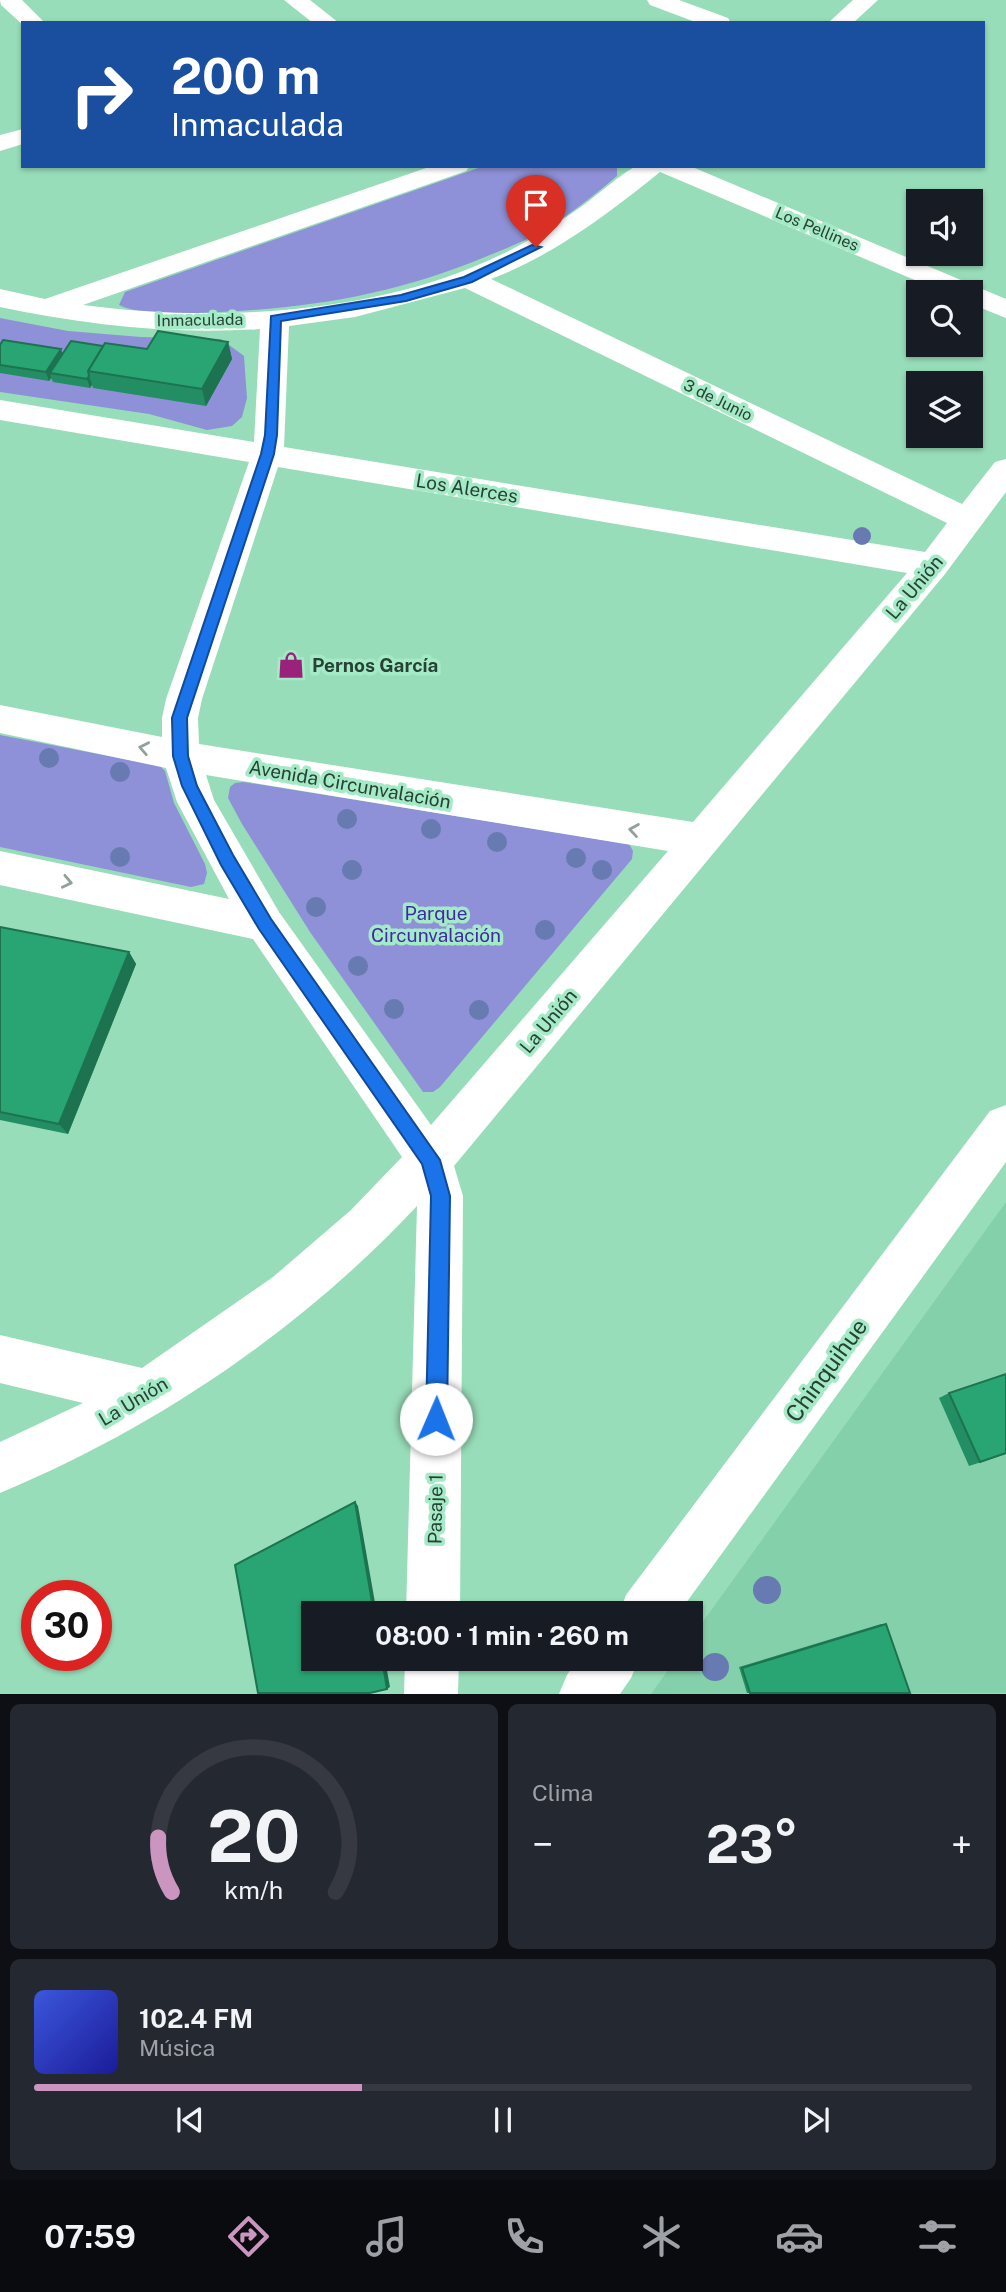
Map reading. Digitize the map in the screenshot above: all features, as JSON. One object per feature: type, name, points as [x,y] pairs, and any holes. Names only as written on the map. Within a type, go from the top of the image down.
[{"type":"street","points":[[9,0],[32,21]]},
{"type":"street","points":[[295,0],[325,21]]},
{"type":"street","points":[[658,0],[715,21]]},
{"type":"street","points":[[841,21],[867,0]]},
{"type":"street","points":[[0,144],[21,137]]},
{"type":"street","points":[[49,308],[451,168]]},
{"type":"street","name":"Inmaculada","points":[[0,298],[92,315],[170,322],[275,318],[401,298],[468,279],[536,247],[589,216],[649,168]]},
{"type":"street","name":"Los Pellines","points":[[672,168],[938,280]]},
{"type":"street","name":"3 de Junio","points":[[468,279],[968,520]]},
{"type":"street","name":"Los Pellines","points":[[983,299],[1006,309]]},
{"type":"street","name":"Pasaje 1","points":[[275,318],[271,435],[267,454],[184,699],[180,718],[181,756],[196,802],[265,924],[430,1160],[440,1196],[433,1601]]},
{"type":"street","name":"Los Alerces","points":[[0,410],[933,565]]},
{"type":"street","name":"La Unión","points":[[0,1468],[80,1432],[147,1394],[290,1294],[336,1256],[430,1160],[933,565],[1006,470]]},
{"type":"street","name":"Avenida Circunvalación","points":[[0,719],[181,756],[701,840]]},
{"type":"street","points":[[0,868],[265,924]]},
{"type":"street","name":"Chinquihue","points":[[656,1601],[1006,1126]]},
{"type":"street","points":[[0,1359],[147,1394]]},
{"type":"street","points":[[431,1693],[432,1671]]},
{"type":"street","points":[[586,1693],[603,1671]]},
{"type":"shaded area","points":[[1006,1202],[1006,1693],[651,1694],[667,1671],[703,1671],[703,1621]]},
{"type":"green space","points":[[478,168],[617,168],[617,176],[573,211],[531,237],[453,270],[388,289],[289,307],[182,314],[143,312],[119,305],[125,292]]},
{"type":"green space","points":[[0,318],[68,331],[141,337],[221,339],[244,356],[247,398],[242,417],[232,426],[207,430],[149,414],[0,392]]},
{"type":"green space","points":[[0,735],[160,766],[165,771],[174,803],[205,864],[207,873],[204,884],[191,887],[0,847]]},
{"type":"green space","name":"Parque Circunvalación","points":[[244,782],[629,844],[633,851],[632,859],[440,1087],[433,1092],[423,1092],[310,932],[242,824],[228,798],[230,787]]},
{"type":"building","points":[[158,331],[228,342],[202,389],[88,371],[105,343],[147,349]]},
{"type":"building","points":[[3,340],[61,349],[46,372],[0,365],[0,345]]},
{"type":"building","points":[[71,341],[103,346],[88,371],[87,379],[50,373]]},
{"type":"building","points":[[0,927],[129,952],[59,1124],[0,1112]]},
{"type":"building","points":[[1006,1374],[1006,1453],[980,1462],[949,1393]]},
{"type":"building","points":[[355,1502],[372,1601],[301,1601],[301,1671],[384,1671],[387,1689],[370,1693],[258,1693],[235,1565]]},
{"type":"building","points":[[886,1624],[910,1693],[750,1693],[742,1668]]},
{"type":"place","name":"Pernos García","points":[[291,665]]},
{"type":"route","points":[[436,1419],[440,1196],[438,1179],[430,1160],[265,924],[227,860],[189,786],[179,741],[180,718],[184,699],[267,454],[271,435],[275,318],[339,310],[401,298],[468,279],[536,247]]}]
